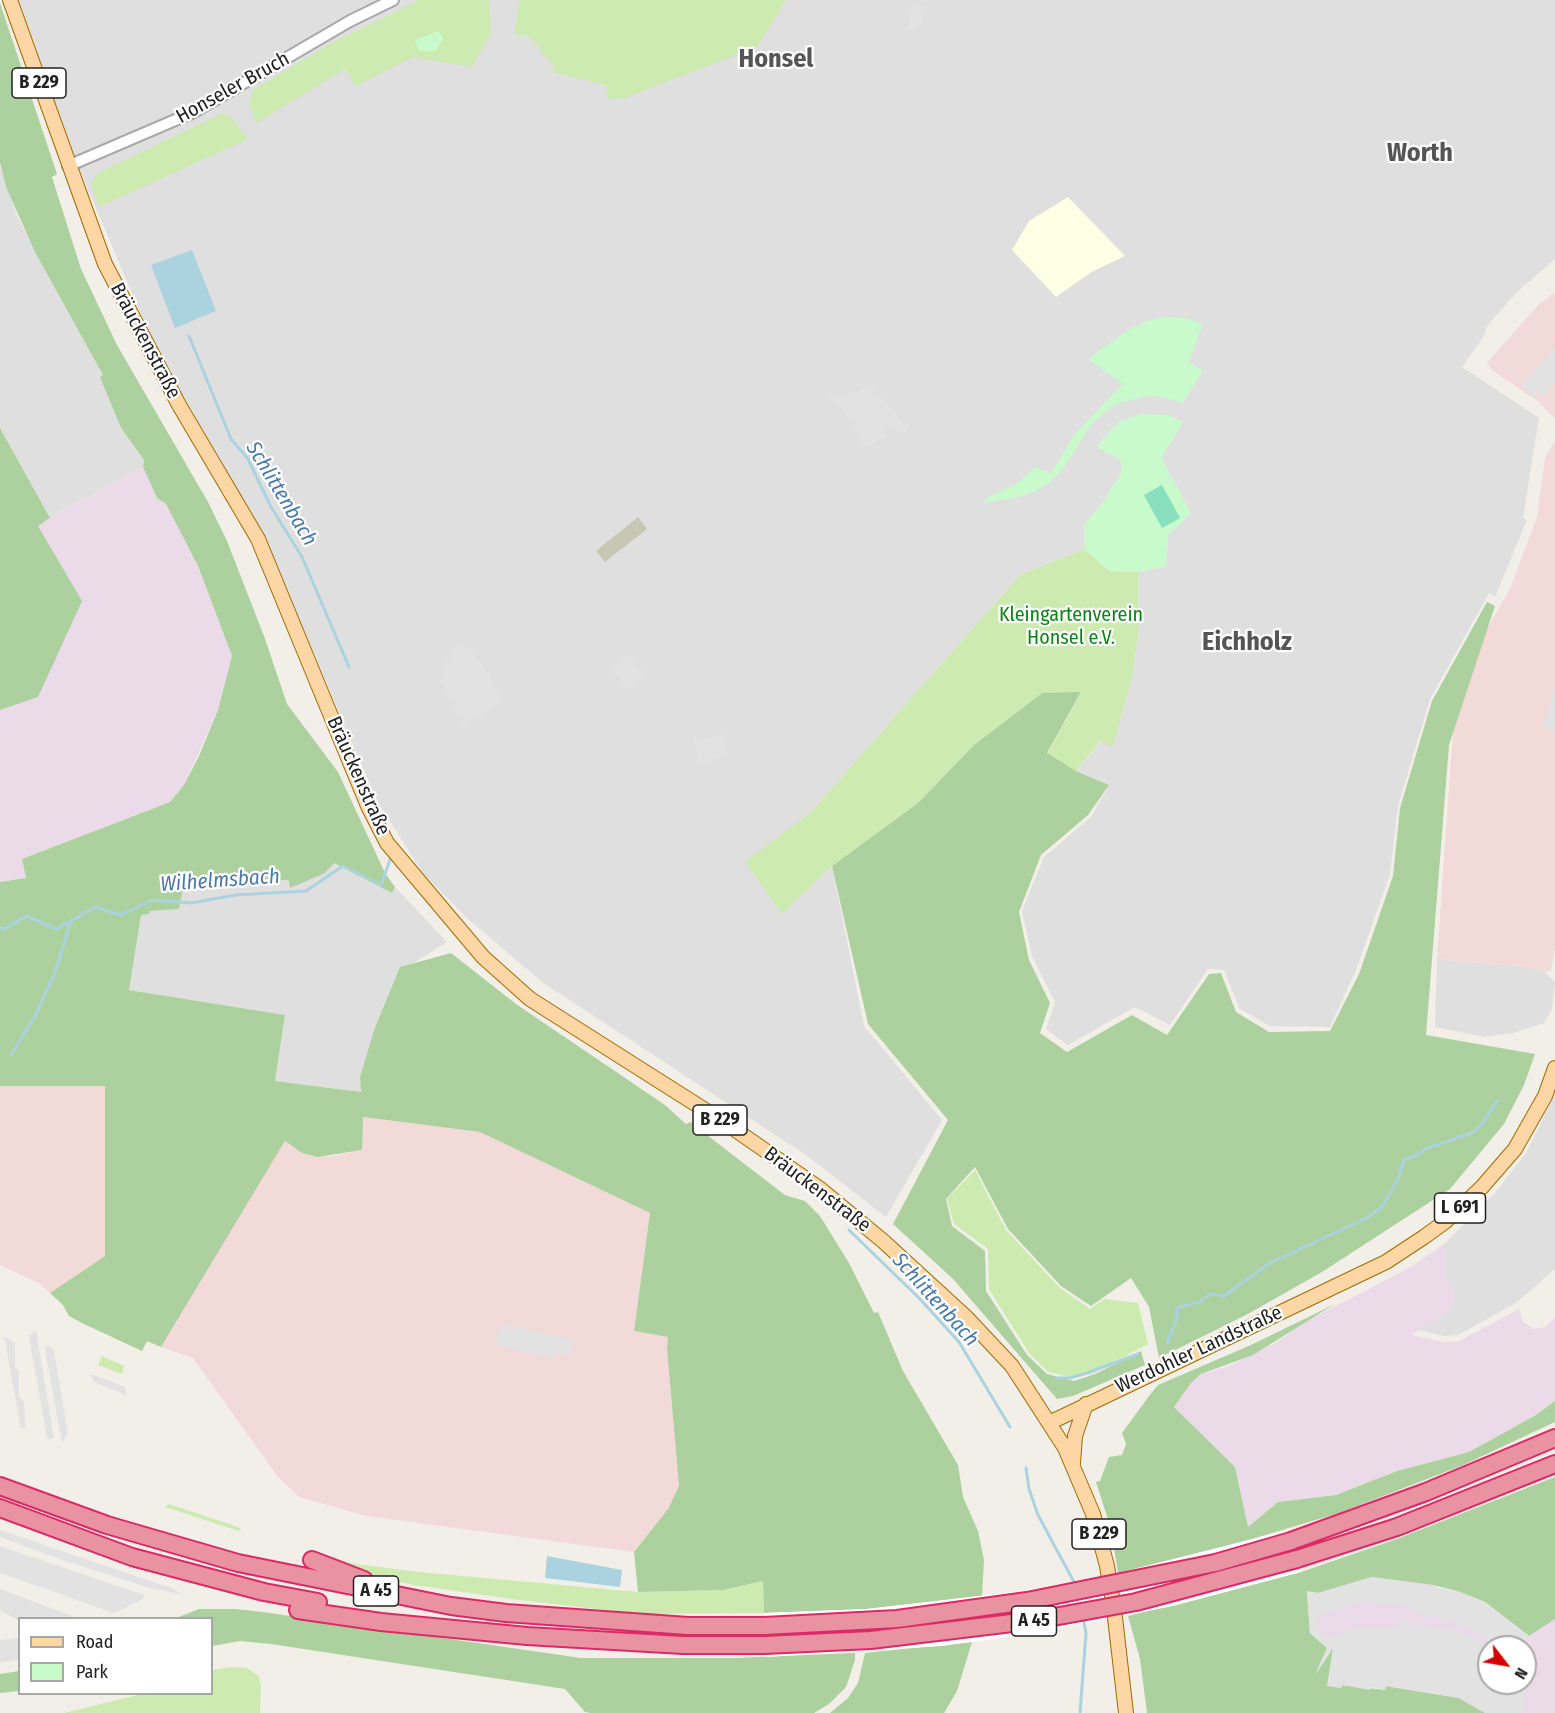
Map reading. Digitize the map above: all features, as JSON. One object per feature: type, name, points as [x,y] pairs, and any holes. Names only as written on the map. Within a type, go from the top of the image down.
[{"type":"highway","name":"A 45","points":[[0,1486],[107,1525],[238,1563],[451,1606],[506,1613],[688,1626],[764,1626],[886,1620],[1028,1601],[1215,1563],[1291,1541],[1426,1492],[1555,1438]]},
{"type":"highway","name":"A 45","points":[[0,1508],[132,1557],[198,1575],[264,1592],[449,1628],[683,1646],[765,1645],[871,1640],[1037,1620],[1136,1602],[1297,1559],[1397,1527],[1555,1464]]},
{"type":"highway","points":[[312,1560],[348,1575],[451,1606]]},
{"type":"highway","points":[[298,1610],[338,1617],[449,1628]]},
{"type":"main road","name":"Bräuckenstraße","points":[[9,0],[105,264],[148,348],[258,539],[368,806],[387,843],[419,884],[483,957],[530,999],[727,1124],[819,1188],[884,1241],[982,1332],[1018,1374],[1049,1423]]},
{"type":"main road","name":"Werdohler Landstraße","points":[[1049,1423],[1386,1262],[1424,1237],[1446,1221],[1482,1187],[1515,1149],[1545,1096],[1555,1068]]},
{"type":"main road","name":"B 229","points":[[1073,1463],[1075,1436],[1086,1404]]},
{"type":"main road","name":"B 229","points":[[1049,1423],[1073,1463],[1093,1514],[1107,1566],[1126,1713]]},
{"type":"street","name":"Honseler Bruch","points":[[68,166],[194,112],[350,21],[393,0]]},
{"type":"shaded area","points":[[15,0],[1555,0],[1555,259],[1517,292],[1487,326],[1484,336],[1462,367],[1539,418],[1523,518],[1527,520],[1495,597],[1489,593],[1430,699],[1398,806],[1390,874],[1356,970],[1330,1027],[1269,1026],[1239,1008],[1224,970],[1208,969],[1170,1025],[1135,1007],[1068,1045],[1046,1029],[1055,1002],[1032,956],[1022,911],[1044,857],[1091,817],[1109,785],[1076,771],[1101,741],[1113,746],[1132,677],[1139,631],[1138,572],[1166,566],[1168,535],[1191,513],[1161,458],[1183,422],[1172,417],[1142,414],[1119,422],[1097,446],[1121,460],[1122,473],[1104,501],[1084,525],[1085,549],[1020,575],[810,813],[746,862],[782,914],[832,866],[864,1026],[942,1120],[886,1217],[806,1155],[542,982],[467,918],[423,873],[377,801],[261,530],[154,345],[84,180]]},
{"type":"shaded area","points":[[913,4],[925,7],[925,10],[918,29],[906,29]]},
{"type":"shaded area","points":[[0,166],[17,216],[103,375],[121,428],[144,460],[143,467],[50,518],[0,428]]},
{"type":"shaded area","points":[[1068,197],[1125,256],[1093,271],[1056,297],[1012,250],[1029,221]]},
{"type":"shaded area","points":[[1555,292],[1555,419],[1539,402],[1493,371],[1487,363],[1539,304]]},
{"type":"shaded area","points":[[1555,347],[1555,384],[1544,396],[1539,392],[1533,398],[1521,385]]},
{"type":"shaded area","points":[[871,386],[903,423],[910,424],[904,433],[890,427],[886,430],[887,436],[865,447],[841,407],[834,404],[829,396],[847,396]]},
{"type":"shaded area","points":[[1555,441],[1555,949],[1551,970],[1545,972],[1528,967],[1437,959],[1453,732],[1485,632],[1510,589],[1537,517],[1545,458]]},
{"type":"shaded area","points":[[143,467],[157,498],[166,504],[198,566],[232,656],[218,710],[184,785],[170,802],[22,859],[26,878],[0,882],[0,710],[38,696],[38,525]]},
{"type":"shaded area","points":[[638,517],[647,529],[605,562],[596,551]]},
{"type":"shaded area","points":[[462,645],[465,651],[472,647],[503,702],[463,725],[439,681],[444,678],[442,664],[450,658],[447,653]]},
{"type":"shaded area","points":[[629,654],[644,673],[628,690],[611,670]]},
{"type":"shaded area","points":[[1555,688],[1555,730],[1542,729]]},
{"type":"shaded area","points":[[724,734],[729,756],[699,763],[694,741]]},
{"type":"shaded area","points":[[334,863],[392,893],[395,887],[447,942],[412,964],[400,968],[374,1030],[360,1077],[361,1092],[275,1081],[285,1015],[129,990],[141,915],[150,911],[185,873],[218,884],[290,880],[290,888]]},
{"type":"shaded area","points":[[1437,959],[1528,967],[1545,972],[1555,982],[1552,1009],[1544,1023],[1513,1033],[1484,1037],[1435,1027]]},
{"type":"shaded area","points":[[105,1085],[105,1256],[50,1293],[40,1284],[0,1265],[0,1086]]},
{"type":"shaded area","points":[[1555,1094],[1555,1269],[1516,1303],[1458,1335],[1444,1336],[1419,1330],[1446,1315],[1453,1288],[1445,1279],[1445,1243],[1495,1193],[1526,1153]]},
{"type":"shaded area","points":[[362,1117],[480,1132],[650,1213],[634,1331],[668,1337],[667,1349],[679,1486],[668,1509],[634,1552],[366,1516],[299,1497],[278,1477],[193,1358],[161,1347],[285,1141],[302,1153],[329,1157],[362,1150]]},
{"type":"shaded area","points":[[1445,1243],[1445,1279],[1453,1288],[1456,1296],[1453,1305],[1446,1315],[1411,1335],[1444,1342],[1459,1341],[1519,1309],[1523,1322],[1534,1329],[1545,1327],[1555,1317],[1555,1401],[1536,1415],[1469,1452],[1397,1471],[1336,1495],[1278,1502],[1248,1528],[1235,1467],[1174,1407],[1191,1383],[1202,1374],[1229,1366],[1277,1342],[1303,1323],[1411,1267]]},
{"type":"shaded area","points":[[506,1322],[512,1326],[509,1331],[511,1333],[515,1326],[572,1340],[571,1356],[555,1352],[553,1359],[495,1344],[497,1335]]},
{"type":"shaded area","points":[[36,1330],[54,1438],[50,1439],[47,1438],[29,1336]]},
{"type":"shaded area","points":[[4,1336],[15,1343],[15,1367],[19,1372],[19,1396],[24,1402],[25,1428],[21,1429]]},
{"type":"shaded area","points":[[47,1345],[54,1350],[68,1433],[62,1443],[45,1349]]},
{"type":"shaded area","points":[[91,1374],[125,1387],[127,1396],[93,1381]]},
{"type":"shaded area","points":[[0,1530],[171,1588],[184,1595],[150,1588],[62,1560],[0,1537]]},
{"type":"shaded area","points":[[0,1546],[144,1595],[143,1599],[114,1613],[0,1573]]},
{"type":"shaded area","points":[[1372,1577],[1433,1585],[1527,1635],[1477,1635],[1477,1695],[1537,1695],[1537,1635],[1531,1635],[1555,1619],[1555,1713],[1485,1713],[1332,1648],[1310,1633],[1319,1593]]},
{"type":"shaded area","points":[[1372,1577],[1457,1591],[1485,1602],[1528,1635],[1479,1635],[1442,1617],[1419,1614],[1405,1605],[1364,1601],[1320,1615],[1317,1623],[1323,1636],[1331,1638],[1362,1628],[1397,1628],[1398,1622],[1452,1630],[1474,1637],[1477,1639],[1477,1695],[1525,1695],[1522,1713],[1485,1713],[1459,1698],[1386,1686],[1385,1690],[1371,1687],[1370,1690],[1342,1685],[1341,1688],[1327,1686],[1333,1648],[1316,1674],[1327,1648],[1310,1633],[1307,1591],[1319,1593]]},
{"type":"shaded area","points":[[0,1589],[72,1617],[18,1617],[18,1620],[0,1610]]},
{"type":"shaded area","points":[[18,1638],[18,1660],[0,1662],[0,1640]]},
{"type":"green space","points":[[419,0],[489,0],[491,33],[472,67],[413,57],[356,86],[345,69],[256,123],[249,103],[253,90],[330,44]]},
{"type":"green space","points":[[520,0],[786,0],[757,47],[622,99],[608,99],[607,85],[554,73],[553,65],[529,36],[514,34]]},
{"type":"green space","points":[[0,3],[57,174],[52,177],[81,269],[117,345],[208,502],[227,541],[264,636],[287,704],[338,772],[385,873],[395,887],[392,893],[334,863],[325,873],[290,888],[289,880],[218,884],[186,873],[179,909],[150,911],[149,914],[141,915],[129,990],[285,1015],[275,1081],[361,1092],[360,1077],[374,1030],[400,967],[451,953],[516,1004],[665,1105],[686,1124],[690,1122],[785,1195],[805,1201],[820,1216],[849,1263],[874,1313],[878,1312],[903,1371],[958,1465],[963,1497],[978,1531],[984,1560],[982,1596],[867,1609],[764,1613],[763,1581],[723,1590],[638,1592],[634,1552],[668,1509],[679,1486],[667,1349],[668,1337],[634,1331],[650,1213],[480,1132],[363,1117],[362,1150],[318,1157],[302,1153],[285,1141],[161,1347],[147,1341],[142,1351],[84,1324],[69,1316],[63,1305],[50,1293],[105,1256],[105,1086],[0,1086],[0,882],[26,878],[22,859],[170,802],[184,785],[199,756],[218,710],[232,656],[198,566],[166,504],[157,498],[143,467],[144,460],[121,428],[100,377],[103,375],[35,252],[6,187],[0,163]]},
{"type":"green space","points":[[439,31],[443,39],[436,51],[419,51],[415,40]]},
{"type":"green space","points":[[223,113],[232,118],[248,139],[99,207],[91,183],[98,173]]},
{"type":"green space","points":[[1166,317],[1184,318],[1203,324],[1189,362],[1203,371],[1183,403],[1163,397],[1147,396],[1116,404],[1092,423],[1063,469],[1048,484],[1024,496],[983,503],[988,497],[1017,484],[1035,467],[1051,473],[1074,435],[1123,384],[1088,359],[1130,329],[1147,321]]},
{"type":"green space","points":[[1142,414],[1167,415],[1183,422],[1161,458],[1191,513],[1168,535],[1166,566],[1138,572],[1109,571],[1085,549],[1084,525],[1104,501],[1121,473],[1121,460],[1097,447],[1119,422]]},
{"type":"green space","points":[[0,428],[50,518],[38,526],[82,601],[38,697],[0,710]]},
{"type":"green space","points":[[1162,485],[1180,518],[1162,528],[1144,495]]},
{"type":"green space","name":"Kleingartenverein Honsel e.V.","points":[[1085,549],[1109,571],[1138,572],[1139,631],[1132,677],[1113,747],[1100,741],[1076,771],[1047,754],[1081,693],[1042,693],[974,745],[918,803],[832,866],[782,914],[745,862],[810,813],[1020,575]]},
{"type":"green space","points":[[1487,602],[1495,606],[1449,745],[1426,1035],[1535,1054],[1524,1085],[1504,1124],[1450,1189],[1322,1272],[1246,1315],[1159,1358],[1149,1307],[1131,1278],[1091,1306],[1061,1286],[1008,1229],[975,1167],[946,1199],[952,1226],[985,1251],[986,1291],[1027,1355],[1047,1374],[1074,1381],[1095,1374],[1141,1351],[1145,1365],[1073,1396],[1057,1399],[953,1279],[893,1224],[948,1120],[868,1024],[832,866],[918,803],[974,745],[1042,693],[1081,692],[1047,753],[1076,771],[1109,785],[1088,815],[1041,855],[1019,912],[1029,960],[1050,1003],[1040,1033],[1067,1052],[1132,1015],[1167,1035],[1209,974],[1221,973],[1236,1012],[1269,1032],[1330,1031],[1359,974],[1393,876],[1400,808],[1432,701]]},
{"type":"green space","points":[[975,1170],[1006,1230],[1059,1287],[1090,1309],[1104,1299],[1138,1303],[1148,1344],[1094,1373],[1074,1378],[1048,1372],[1029,1353],[989,1289],[988,1249],[954,1224],[947,1199]]},
{"type":"green space","points":[[1335,1304],[1253,1355],[1201,1374],[1191,1383],[1174,1407],[1235,1467],[1248,1527],[1278,1502],[1336,1495],[1397,1471],[1469,1452],[1536,1415],[1555,1401],[1555,1422],[1461,1466],[1339,1513],[1215,1550],[1118,1573],[1111,1529],[1096,1482],[1100,1481],[1109,1457],[1122,1455],[1126,1444],[1122,1433],[1149,1396],[1158,1385],[1251,1345]]},
{"type":"green space","points":[[102,1356],[124,1366],[122,1374],[98,1365]]},
{"type":"green space","points":[[1555,1477],[1555,1619],[1531,1635],[1485,1602],[1433,1585],[1372,1577],[1318,1593],[1307,1592],[1310,1633],[1327,1648],[1316,1673],[1334,1646],[1341,1688],[1342,1685],[1385,1690],[1386,1686],[1459,1698],[1485,1713],[1147,1713],[1140,1659],[1128,1616],[1301,1572],[1397,1539]]},
{"type":"green space","points":[[169,1504],[241,1529],[239,1531],[165,1507]]},
{"type":"green space","points":[[310,1550],[355,1564],[638,1592],[723,1590],[763,1581],[764,1613],[640,1614],[519,1600],[355,1574]]},
{"type":"green space","points":[[199,1609],[235,1609],[581,1658],[735,1658],[855,1653],[855,1660],[846,1687],[829,1704],[814,1713],[591,1713],[585,1712],[565,1689],[271,1644],[240,1641],[213,1646],[213,1617],[179,1617]]},
{"type":"green space","points":[[972,1642],[957,1691],[944,1713],[830,1713],[848,1698],[858,1683],[865,1653]]},
{"type":"green space","points":[[232,1667],[247,1668],[259,1676],[260,1713],[64,1713],[138,1695],[213,1695],[213,1670]]},
{"type":"green space","points":[[18,1671],[18,1691],[0,1693],[0,1674]]},
{"type":"water","points":[[192,250],[216,311],[175,328],[151,265]]},
{"type":"water","points":[[547,1556],[622,1570],[620,1587],[545,1578]]},
{"type":"pier","points":[[1288,1530],[1301,1572],[1173,1606],[1035,1633],[942,1646],[765,1657],[764,1613],[867,1609],[1021,1591],[1118,1573]]},
{"type":"waterway","name":"Schlittenbach","points":[[189,336],[231,439],[248,459],[271,507],[302,557],[349,667]]},
{"type":"waterway","name":"Wilhelmsbach","points":[[0,928],[5,929],[26,916],[57,929],[95,907],[121,915],[152,900],[191,903],[236,895],[306,891],[343,866],[381,885],[391,857]]},
{"type":"waterway","points":[[11,1055],[35,1016],[56,970],[71,920]]},
{"type":"waterway","points":[[1167,1343],[1177,1319],[1177,1308],[1199,1302],[1211,1294],[1224,1296],[1270,1263],[1367,1218],[1382,1207],[1398,1179],[1404,1160],[1425,1149],[1472,1133],[1483,1123],[1497,1101]]},
{"type":"waterway","name":"Schlittenbach","points":[[849,1230],[920,1299],[959,1342],[1010,1427]]},
{"type":"waterway","points":[[1056,1378],[1070,1378],[1138,1354]]},
{"type":"waterway","name":"Schlittenbach","points":[[1026,1468],[1029,1489],[1038,1515],[1075,1584]]},
{"type":"waterway","name":"Schlittenbach","points":[[1080,1713],[1086,1633],[1083,1617]]},
{"type":"district","name":"Honsel","points":[[776,60]]},
{"type":"district","name":"Worth","points":[[1420,154]]},
{"type":"district","name":"Eichholz","points":[[1247,643]]}]
